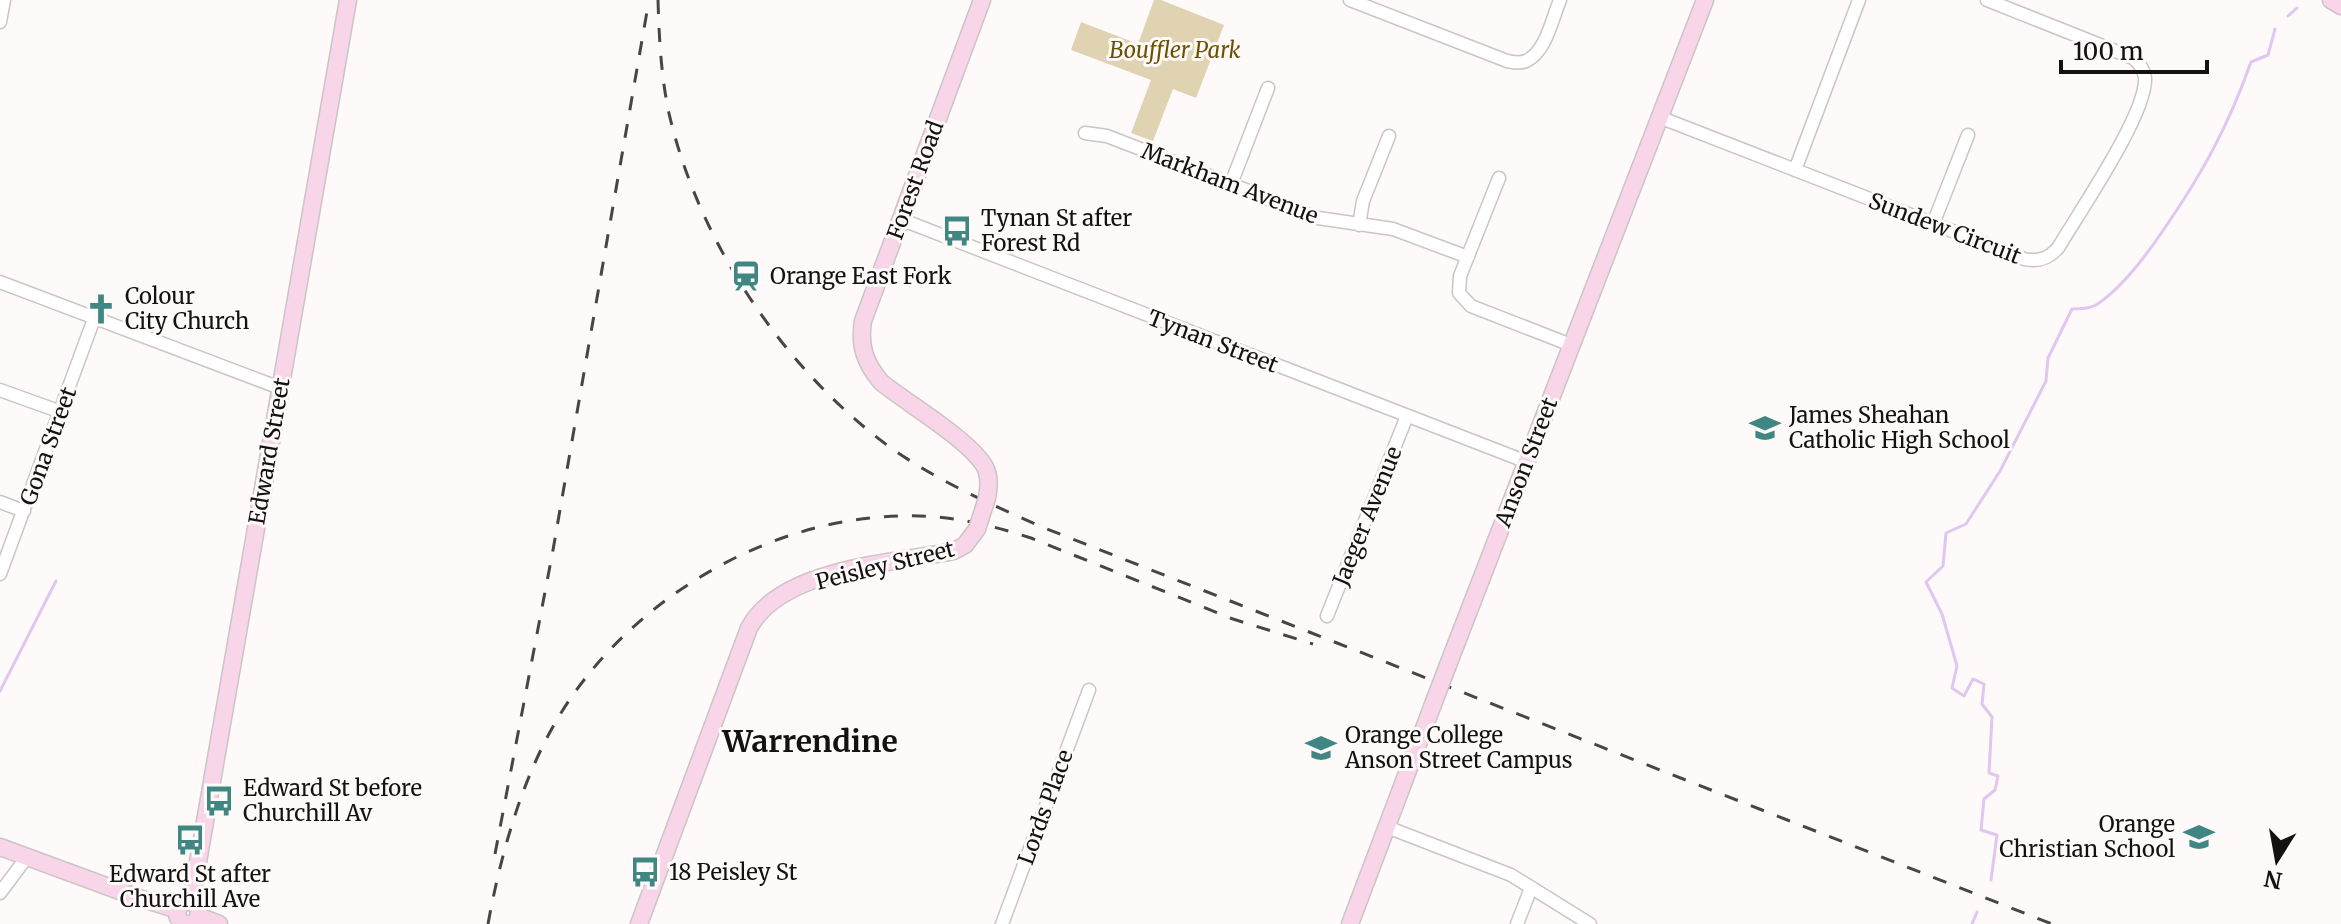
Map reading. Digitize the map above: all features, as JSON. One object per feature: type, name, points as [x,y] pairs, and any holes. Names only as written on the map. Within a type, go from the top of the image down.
[{"type":"street","points":[[0,22],[4,0]]},
{"type":"street","name":"Edward Street","points":[[187,915],[348,0]]},
{"type":"street","name":"Forest Road","points":[[982,0],[863,321],[861,343],[864,357],[881,382],[977,455],[989,478],[987,498]]},
{"type":"street","points":[[1350,0],[1519,63],[1527,61],[1543,43],[1560,0]]},
{"type":"street","name":"Anson Street","points":[[1350,924],[1705,0]]},
{"type":"street","points":[[1795,170],[1859,0]]},
{"type":"street","name":"Sundew Circuit","points":[[1659,117],[2024,259],[2033,261],[2052,255],[2130,128],[2144,90],[2144,72],[2133,58],[1987,0]]},
{"type":"street","points":[[2331,0],[2341,6]]},
{"type":"street","points":[[1231,184],[1268,88]]},
{"type":"street","name":"Markham Avenue","points":[[1085,133],[1107,136],[1318,218],[1402,231],[1468,257]]},
{"type":"street","points":[[1933,224],[1968,135]]},
{"type":"street","points":[[1359,225],[1363,201],[1389,136]]},
{"type":"street","points":[[1499,178],[1458,285],[1459,293],[1471,306],[1571,345]]},
{"type":"street","name":"Tynan Street","points":[[900,219],[1527,462]]},
{"type":"street","points":[[0,282],[280,388]]},
{"type":"street","name":"Gona Street","points":[[0,574],[95,316]]},
{"type":"street","points":[[0,390],[61,412]]},
{"type":"street","name":"Jaeger Avenue","points":[[1327,616],[1407,416]]},
{"type":"street","name":"Peisley Street","points":[[639,924],[749,628],[761,609],[780,595],[834,574],[862,566],[954,551],[965,545],[977,529],[987,498]]},
{"type":"street","points":[[0,502],[24,511]]},
{"type":"street","name":"Lords Place","points":[[1002,924],[1089,690]]},
{"type":"street","points":[[1387,827],[1511,875],[1590,924]]},
{"type":"street","points":[[0,847],[219,924]]},
{"type":"street","points":[[0,893],[27,857]]},
{"type":"street","points":[[1517,924],[1531,888]]},
{"type":"green space","name":"Bouffler Park","points":[[1154,0],[1224,25],[1196,98],[1173,89],[1153,141],[1131,133],[1151,80],[1071,50],[1081,22],[1138,44]]},
{"type":"waterway","points":[[2288,16],[2297,8]]},
{"type":"waterway","points":[[1991,880],[1997,835],[1981,830],[1984,799],[1995,790],[1998,776],[1989,773],[1992,717],[1982,704],[1984,684],[1973,679],[1964,696],[1952,688],[1957,666],[1942,614],[1926,582],[1943,566],[1946,533],[1966,524],[2000,471],[2046,381],[2048,358],[2072,309],[2096,305],[2123,281],[2148,252],[2212,150],[2251,62],[2268,55],[2275,29]]},
{"type":"waterway","points":[[0,691],[56,581]]},
{"type":"waterway","points":[[1972,924],[1977,912]]},
{"type":"railway","points":[[495,854],[553,550],[649,0]]},
{"type":"railway","points":[[658,0],[668,109],[681,158],[723,253],[781,341],[815,380],[852,416],[909,460],[965,491],[1042,527],[2052,924]]},
{"type":"railway","points":[[488,924],[507,842],[535,762],[561,713],[590,672],[625,635],[664,602],[706,573],[752,550],[800,532],[850,521],[900,516],[950,518],[983,524],[1031,538],[1233,619],[1313,644]]},
{"type":"place","name":"Tynan St after Forest Rd","points":[[957,231]]},
{"type":"place","name":"Orange East Fork","points":[[746,276]]},
{"type":"place","name":"Colour City Church","points":[[101,309]]},
{"type":"place","name":"James Sheahan Catholic High School","points":[[1765,428]]},
{"type":"place","name":"Orange College Anson Street Campus","points":[[1321,748]]},
{"type":"place","name":"Edward St before Churchill Av","points":[[219,801]]},
{"type":"place","name":"Orange Christian School","points":[[2199,837]]},
{"type":"place","name":"Edward St after Churchill Ave","points":[[190,840]]},
{"type":"place","name":"18 Peisley St","points":[[645,872]]},
{"type":"district","name":"Warrendine","points":[[810,741]]}]
